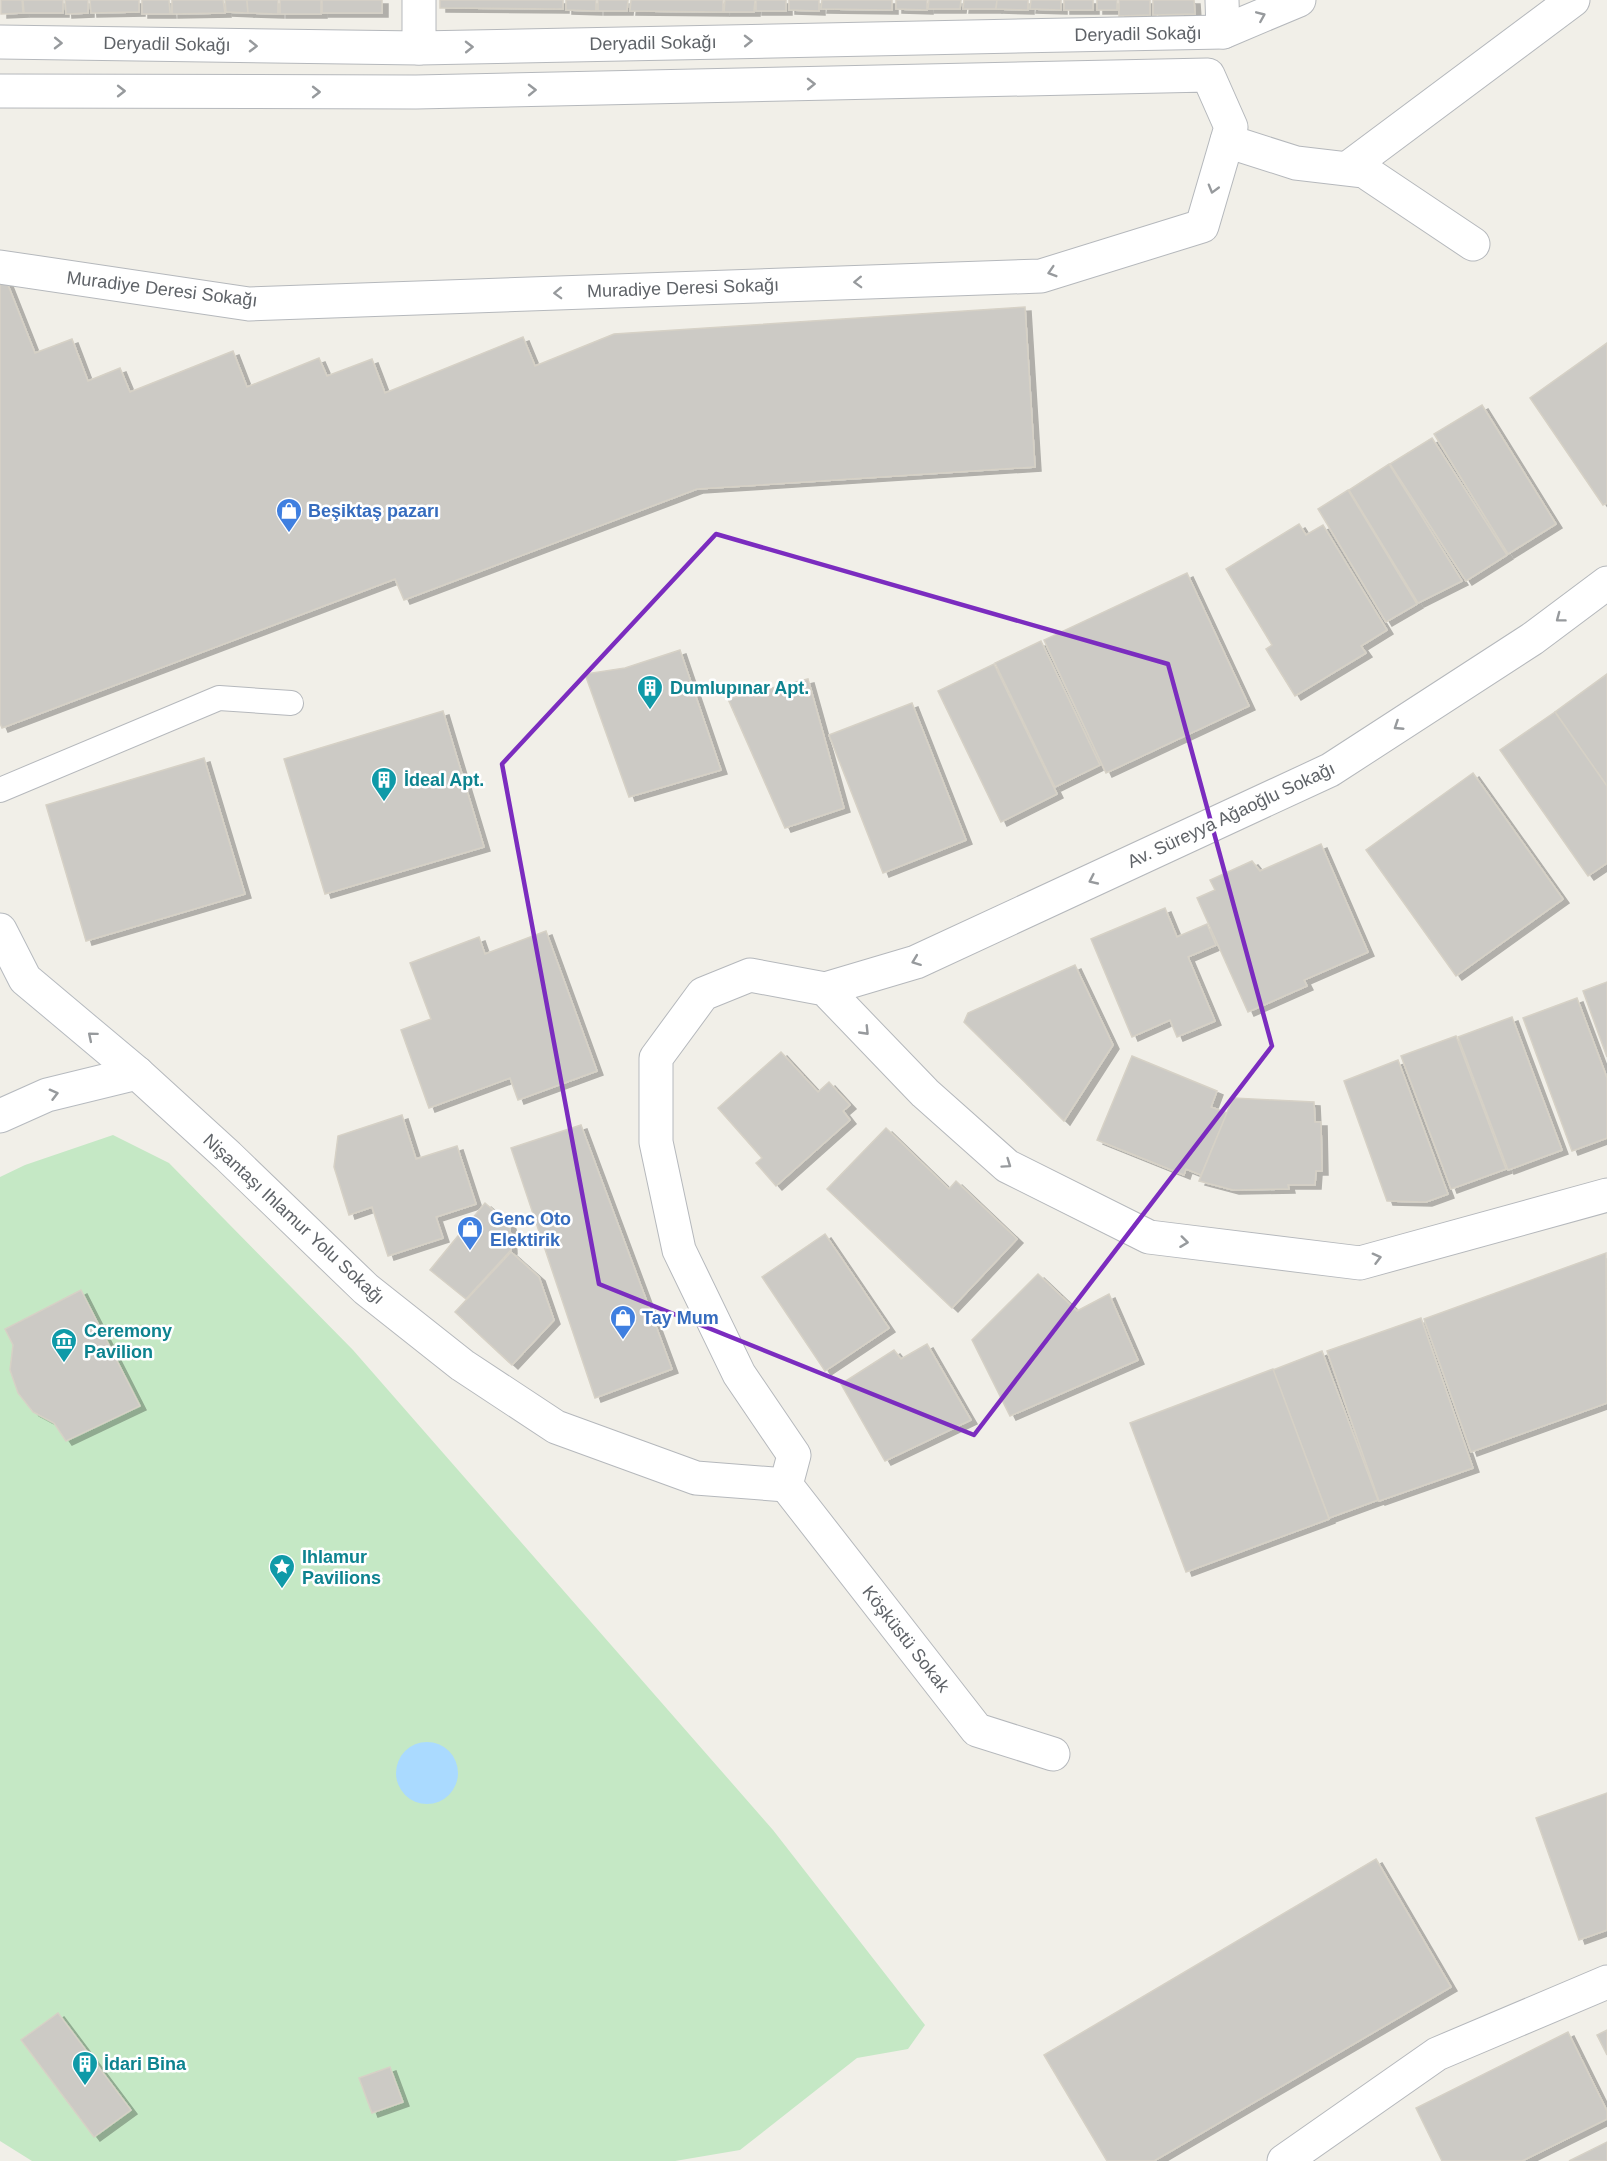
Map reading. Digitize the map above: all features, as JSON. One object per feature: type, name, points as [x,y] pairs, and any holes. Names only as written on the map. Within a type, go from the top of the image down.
[{"type":"street","points":[[419,0],[419,48]]},
{"type":"street","points":[[1222,0],[1223,32]]},
{"type":"street","name":"Deryadil Sokağı","points":[[0,42],[419,48],[1223,32],[1299,0]]},
{"type":"street","points":[[1348,168],[1572,0]]},
{"type":"street","name":"Muradiye Deresi Sokağı","points":[[0,91],[428,92],[1208,75],[1231,127],[1202,226],[1041,276],[249,304],[0,267]]},
{"type":"street","points":[[1227,141],[1296,163],[1364,171],[1473,244]]},
{"type":"street","name":"Av. Süreyya Ağaoğlu Sokağı","points":[[825,989],[916,962],[1330,771],[1532,639],[1607,583]]},
{"type":"street","name":"Nişantaşı Ihlamur Yolu Sokağı","points":[[0,930],[25,980],[137,1073],[228,1156],[366,1289],[462,1365],[556,1427],[696,1478],[786,1485]]},
{"type":"street","points":[[786,1485],[794,1455],[739,1374],[679,1250],[656,1142],[656,1058],[702,994],[750,975],[825,989],[925,1093],[1007,1166],[1149,1238],[1360,1263],[1607,1195]]},
{"type":"street","points":[[0,1116],[47,1095],[137,1073]]},
{"type":"street","name":"Köşküstü Sokak","points":[[786,1485],[977,1730],[1053,1754]]},
{"type":"street","points":[[1284,2161],[1437,2054],[1607,1982]]},
{"type":"lane","points":[[0,790],[219,698],[291,704]]},
{"type":"highlighted area","points":[[716,534],[1168,664],[1272,1046],[974,1435],[599,1284],[502,764]]},
{"type":"green space","name":"Ihlamur Pavilions","points":[[113,1135],[169,1163],[353,1350],[773,1830],[925,2025],[908,2049],[857,2058],[740,2150],[675,2161],[32,2161],[0,2141],[0,1177],[25,1165]]},
{"type":"water","points":[[427,1742],[449,1751],[458,1773],[449,1795],[427,1804],[405,1795],[396,1773],[405,1751]]},
{"type":"building","points":[[1,0],[22,0],[23,13],[1,14]]},
{"type":"building","points":[[23,0],[63,0],[63,13],[24,13]]},
{"type":"building","points":[[65,0],[88,0],[88,13],[66,14]]},
{"type":"building","points":[[90,0],[139,0],[139,12],[91,13]]},
{"type":"building","points":[[142,0],[169,0],[170,14],[142,14]]},
{"type":"building","points":[[172,0],[223,0],[225,13],[172,14]]},
{"type":"building","points":[[225,0],[247,0],[248,13],[226,12]]},
{"type":"building","points":[[247,0],[278,0],[278,14],[248,13]]},
{"type":"building","points":[[280,0],[321,0],[321,14],[280,14]]},
{"type":"building","points":[[322,0],[382,0],[382,13],[322,13]]},
{"type":"building","points":[[440,0],[563,0],[563,9],[440,8]]},
{"type":"building","points":[[566,0],[596,0],[596,11],[566,10]]},
{"type":"building","points":[[598,0],[628,0],[627,11],[598,11]]},
{"type":"building","points":[[631,0],[723,0],[723,12],[630,11]]},
{"type":"building","points":[[725,0],[755,0],[754,12],[724,12]]},
{"type":"building","points":[[756,0],[786,0],[786,11],[756,11]]},
{"type":"building","points":[[789,0],[819,0],[819,11],[789,10]]},
{"type":"building","points":[[822,0],[892,0],[892,10],[821,9]]},
{"type":"building","points":[[896,0],[927,0],[927,10],[896,9]]},
{"type":"building","points":[[929,0],[961,0],[960,9],[928,9]]},
{"type":"building","points":[[964,0],[997,0],[996,9],[963,9]]},
{"type":"building","points":[[997,0],[1028,0],[1028,10],[996,9]]},
{"type":"building","points":[[1031,0],[1061,0],[1061,10],[1030,9]]},
{"type":"building","points":[[1064,0],[1093,0],[1093,10],[1064,10]]},
{"type":"building","points":[[1097,0],[1117,0],[1117,10],[1097,10]]},
{"type":"building","points":[[1119,0],[1150,0],[1150,15],[1119,16]]},
{"type":"building","points":[[1153,0],[1194,0],[1195,14],[1153,15]]},
{"type":"building","name":"Beşiktaş pazarı","points":[[6,280],[35,353],[72,339],[88,381],[120,368],[130,392],[233,351],[247,387],[319,358],[327,376],[372,359],[385,393],[523,337],[535,366],[614,334],[1025,307],[1035,467],[697,489],[404,600],[395,579],[2,728],[0,723],[0,282]]},
{"type":"building","points":[[1607,343],[1607,503],[1603,505],[1530,398]]},
{"type":"building","points":[[1482,405],[1556,524],[1508,554],[1434,434]]},
{"type":"building","points":[[1432,438],[1507,555],[1466,581],[1390,464]]},
{"type":"building","points":[[1389,464],[1462,581],[1418,603],[1349,490]]},
{"type":"building","points":[[1348,490],[1417,604],[1386,622],[1318,509]]},
{"type":"building","points":[[1299,524],[1306,535],[1323,525],[1387,630],[1361,646],[1366,653],[1295,696],[1266,649],[1272,645],[1226,569]]},
{"type":"building","points":[[1187,573],[1249,706],[1106,773],[1044,640]]},
{"type":"building","points":[[1041,641],[1100,765],[1055,787],[995,663]]},
{"type":"building","name":"Dumlupınar Apt.","points":[[680,650],[721,770],[629,797],[585,674],[625,668]]},
{"type":"building","points":[[994,664],[1057,794],[1001,822],[938,691]]},
{"type":"building","points":[[1607,674],[1607,786],[1555,712]]},
{"type":"building","points":[[808,679],[844,808],[785,828],[728,699]]},
{"type":"building","points":[[912,703],[966,840],[883,873],[829,735]]},
{"type":"building","name":"İdeal Apt.","points":[[443,711],[484,847],[325,894],[284,759]]},
{"type":"building","points":[[1555,712],[1607,786],[1607,863],[1588,876],[1500,750]]},
{"type":"building","points":[[204,758],[245,894],[86,941],[46,805]]},
{"type":"building","points":[[1473,773],[1563,899],[1456,976],[1366,850]]},
{"type":"building","points":[[1321,844],[1368,952],[1304,980],[1307,986],[1248,1012],[1197,898],[1215,890],[1210,880],[1252,861],[1260,871]]},
{"type":"building","points":[[1165,908],[1177,937],[1207,924],[1216,945],[1188,957],[1215,1021],[1177,1037],[1170,1020],[1132,1037],[1091,939]]},
{"type":"building","points":[[546,931],[597,1071],[518,1100],[510,1078],[429,1108],[401,1030],[431,1019],[410,963],[479,937],[485,954]]},
{"type":"building","points":[[1075,965],[1113,1045],[1064,1121],[964,1022],[968,1013]]},
{"type":"building","points":[[1607,982],[1607,1057],[1583,991]]},
{"type":"building","points":[[1577,998],[1607,1078],[1607,1138],[1572,1151],[1523,1018]]},
{"type":"building","points":[[1512,1017],[1562,1150],[1508,1170],[1458,1037]]},
{"type":"building","points":[[1456,1036],[1506,1169],[1451,1189],[1401,1056]]},
{"type":"building","points":[[781,1052],[818,1092],[829,1082],[850,1105],[843,1111],[850,1120],[776,1186],[756,1163],[762,1158],[718,1108]]},
{"type":"building","points":[[1132,1056],[1217,1091],[1211,1107],[1227,1113],[1201,1175],[1186,1169],[1184,1175],[1097,1140]]},
{"type":"building","points":[[1398,1060],[1448,1194],[1426,1202],[1387,1201],[1344,1081]]},
{"type":"building","points":[[1233,1098],[1314,1102],[1315,1122],[1321,1122],[1322,1171],[1316,1171],[1315,1185],[1288,1185],[1289,1189],[1233,1190],[1199,1181]]},
{"type":"building","points":[[402,1115],[416,1159],[457,1146],[476,1204],[436,1217],[443,1238],[388,1256],[372,1207],[349,1215],[334,1167],[338,1136]]},
{"type":"building","points":[[581,1125],[672,1369],[595,1398],[511,1148]]},
{"type":"building","points":[[886,1128],[949,1189],[956,1181],[1017,1239],[952,1308],[827,1189]]},
{"type":"building","points":[[485,1203],[510,1225],[511,1250],[466,1299],[430,1270]]},
{"type":"building","points":[[825,1234],[889,1328],[825,1371],[762,1277]]},
{"type":"building","points":[[511,1252],[539,1277],[554,1320],[512,1365],[455,1312]]},
{"type":"building","points":[[1606,1253],[1607,1403],[1471,1452],[1424,1319]]},
{"type":"building","points":[[1038,1274],[1077,1311],[1109,1294],[1138,1360],[1010,1416],[972,1340]]},
{"type":"building","name":"Ceremony Pavilion","points":[[81,1290],[140,1406],[66,1441],[54,1423],[33,1412],[18,1393],[10,1370],[13,1345],[5,1329]]},
{"type":"building","points":[[1421,1318],[1473,1468],[1379,1501],[1327,1351]]},
{"type":"building","points":[[927,1344],[971,1420],[885,1461],[841,1384],[894,1350],[901,1359]]},
{"type":"building","points":[[1322,1351],[1378,1500],[1329,1518],[1273,1370]]},
{"type":"building","points":[[1273,1369],[1329,1519],[1186,1572],[1130,1423]]},
{"type":"building","points":[[1607,1793],[1607,1930],[1579,1940],[1536,1818]]},
{"type":"building","points":[[1376,1859],[1451,1987],[1154,2161],[1107,2161],[1044,2055]]},
{"type":"building","name":"İdari Bina","points":[[58,2013],[131,2110],[94,2137],[21,2040]]},
{"type":"building","points":[[1607,2030],[1607,2055],[1597,2035]]},
{"type":"building","points":[[1568,2032],[1607,2111],[1607,2119],[1522,2161],[1442,2161],[1416,2108]]},
{"type":"building","points":[[390,2067],[403,2102],[372,2113],[359,2078]]},
{"type":"building","points":[[1607,2142],[1607,2161],[1569,2161]]},
{"type":"place","name":"Beşiktaş pazarı","points":[[289,534]]},
{"type":"place","name":"Dumlupınar Apt.","points":[[650,711]]},
{"type":"place","name":"İdeal Apt.","points":[[384,803]]},
{"type":"place","name":"Genc Oto Elektirik","points":[[470,1252]]},
{"type":"place","name":"Tay Mum","points":[[623,1341]]},
{"type":"place","name":"Ceremony Pavilion","points":[[64,1364]]},
{"type":"place","name":"Ihlamur Pavilions","points":[[282,1590]]},
{"type":"place","name":"İdari Bina","points":[[85,2087]]}]
